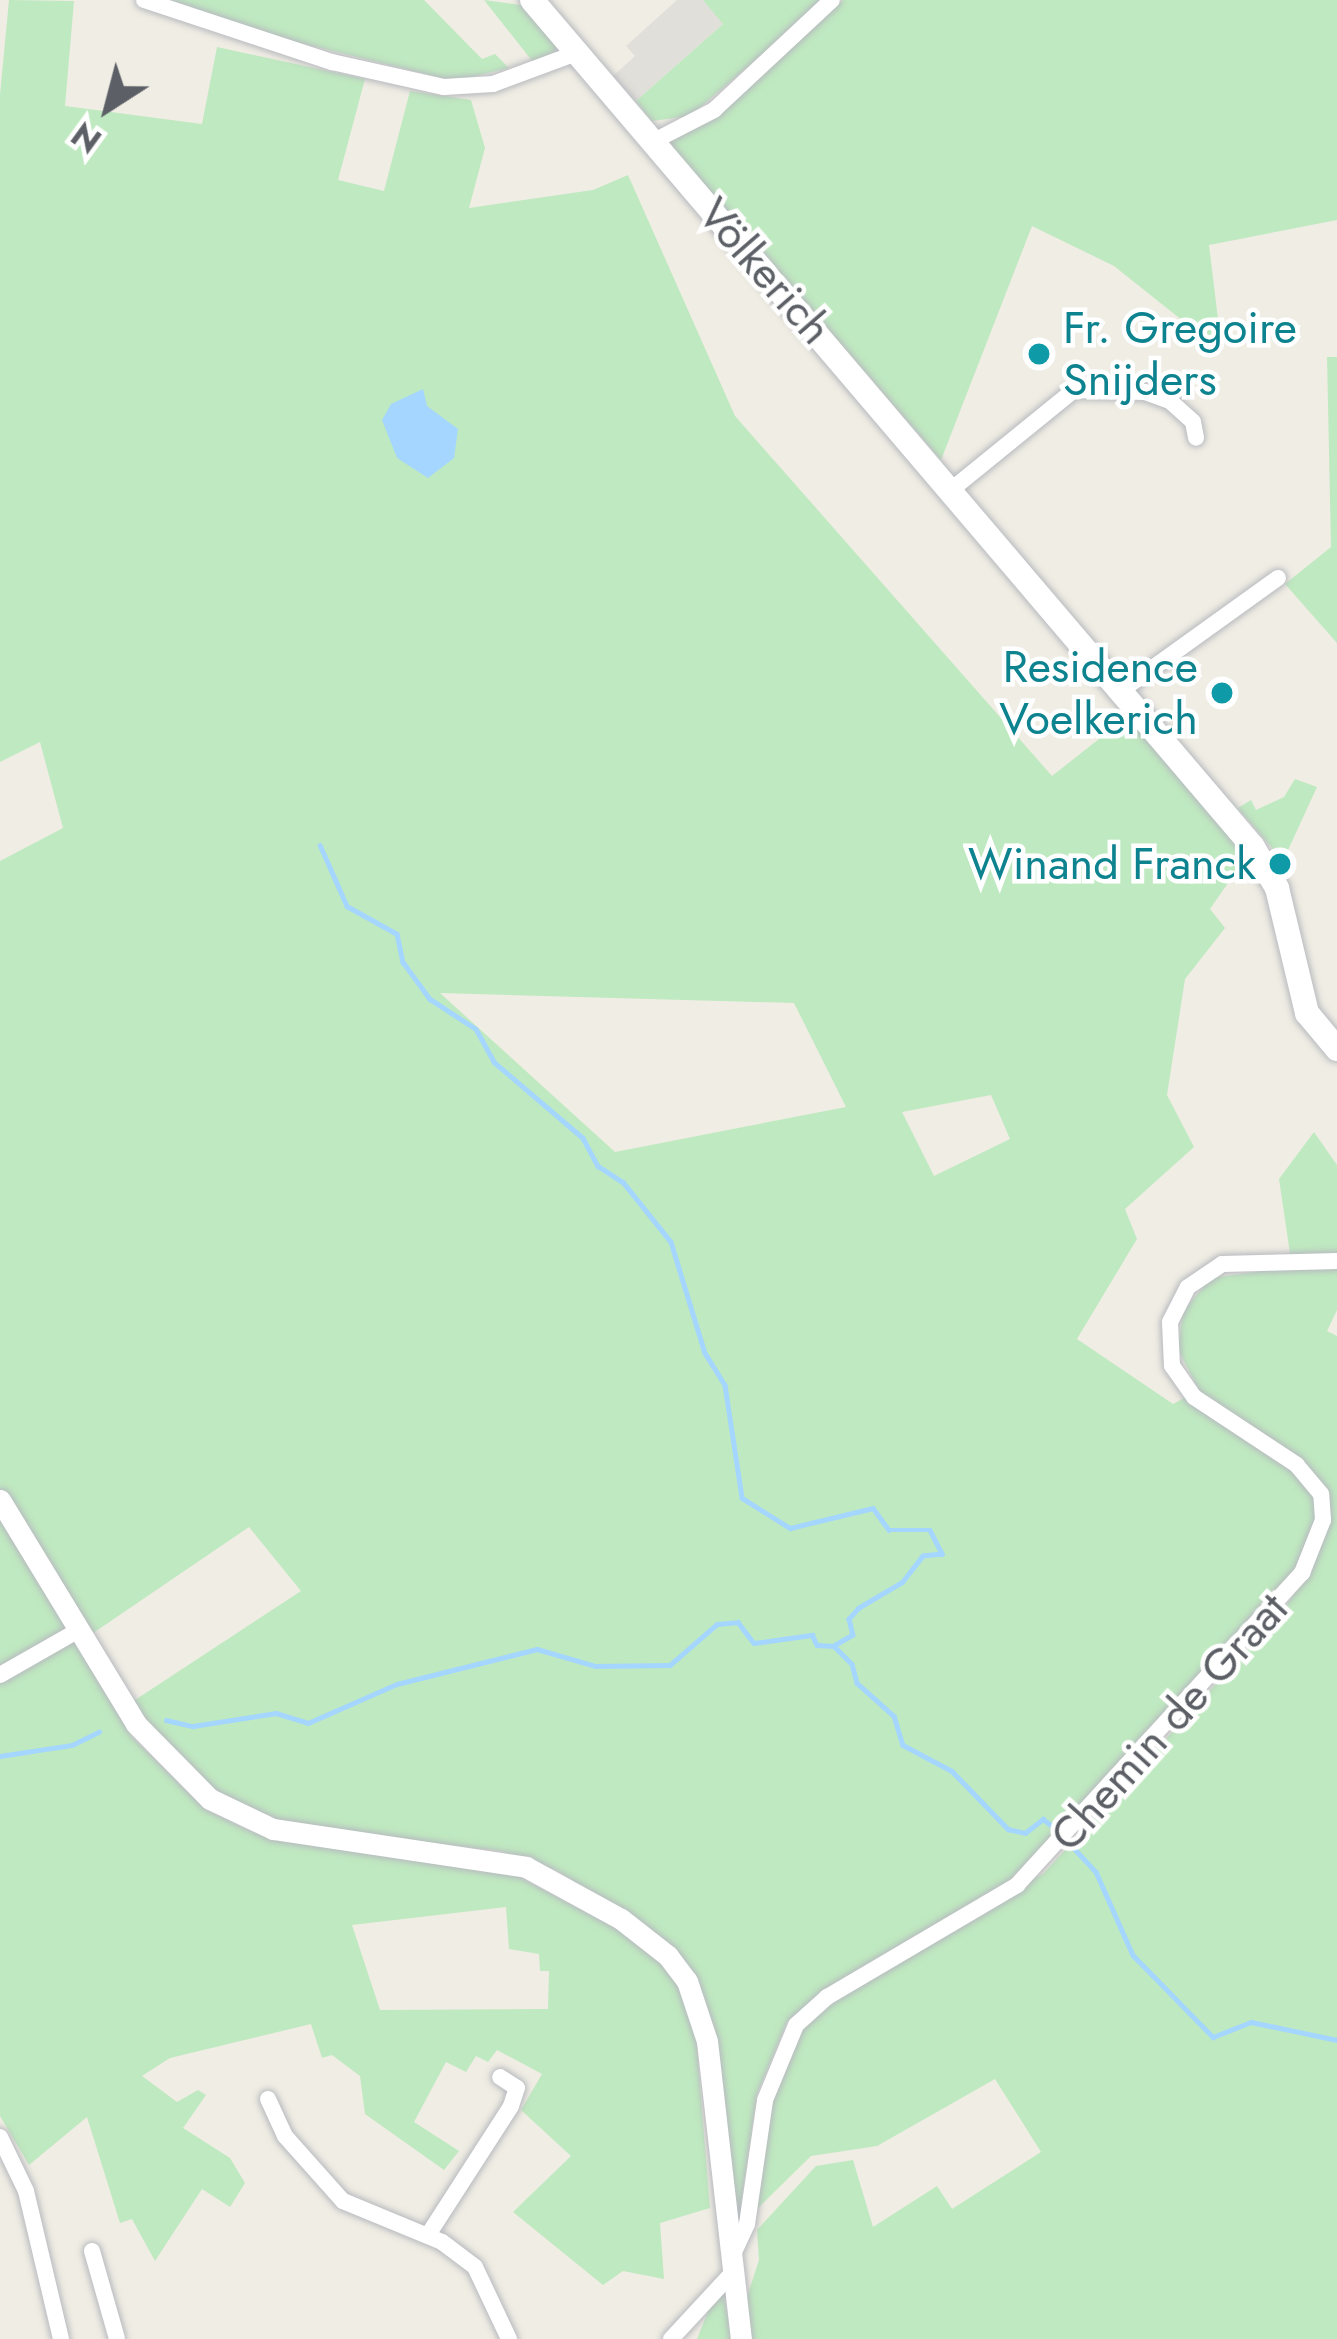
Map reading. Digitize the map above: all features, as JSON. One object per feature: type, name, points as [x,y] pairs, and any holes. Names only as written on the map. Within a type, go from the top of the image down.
[{"type":"main road","name":"Völkerich","points":[[532,0],[1122,690],[1267,869],[1307,1013],[1337,1049]]},
{"type":"street","points":[[144,0],[332,62],[444,87],[493,84],[578,52]]},
{"type":"street","points":[[654,141],[714,110],[832,0]]},
{"type":"street","points":[[951,490],[1074,389],[1144,392],[1170,401],[1193,422],[1196,438]]},
{"type":"street","points":[[1122,690],[1278,578]]},
{"type":"street","name":"Chemin de Graat","points":[[734,2262],[747,2224],[765,2100],[796,2025],[826,1997],[1017,1885],[1302,1573],[1323,1520],[1322,1494],[1298,1465],[1193,1397],[1172,1366],[1170,1322],[1188,1287],[1222,1264],[1337,1261]]},
{"type":"street","points":[[0,1500],[157,1752],[240,1816],[292,1832],[526,1867],[658,1946],[687,1981],[703,2021],[741,2339]]},
{"type":"street","points":[[0,1675],[79,1630]]},
{"type":"street","points":[[428,2235],[512,2106],[517,2088],[500,2077]]},
{"type":"street","points":[[268,2099],[326,2186],[359,2210],[428,2235],[476,2267],[508,2339]]},
{"type":"street","points":[[0,2137],[26,2191],[61,2339]]},
{"type":"street","points":[[92,2251],[117,2339]]},
{"type":"street","points":[[671,2339],[702,2307],[734,2262]]},
{"type":"street","points":[[691,2339],[702,2307]]},
{"type":"shaded area","points":[[677,0],[703,0],[724,23],[636,101],[613,76],[635,56],[626,46]]},
{"type":"green space","points":[[9,0],[74,1],[65,106],[202,124],[217,47],[365,79],[338,180],[384,191],[410,91],[471,100],[485,148],[469,208],[593,190],[628,175],[735,416],[1052,776],[1132,713],[1248,854],[1210,909],[1225,928],[1185,979],[1167,1095],[1194,1147],[1125,1209],[1137,1239],[1077,1339],[1173,1404],[1199,1390],[1178,1350],[1183,1311],[1211,1278],[1292,1267],[1279,1179],[1314,1132],[1337,1165],[1337,1310],[1327,1331],[1337,1336],[1337,2339],[747,2339],[744,2306],[759,2260],[757,2230],[816,2166],[853,2160],[873,2227],[937,2186],[952,2209],[1041,2152],[995,2079],[877,2146],[811,2156],[757,2209],[772,2105],[803,2029],[845,1993],[1044,1873],[1283,1610],[1312,1568],[1300,1559],[1285,1587],[1018,1876],[819,1994],[787,2022],[757,2094],[739,2218],[705,2001],[698,1984],[634,1919],[556,1870],[501,1851],[294,1827],[222,1801],[160,1744],[132,1702],[301,1591],[249,1527],[77,1644],[131,1736],[206,1810],[252,1832],[519,1877],[640,1941],[678,1982],[696,2036],[710,2208],[660,2223],[664,2279],[623,2271],[603,2285],[513,2212],[571,2156],[521,2110],[542,2074],[497,2050],[488,2062],[476,2056],[466,2072],[446,2062],[414,2122],[459,2151],[444,2170],[365,2114],[360,2076],[332,2055],[322,2058],[311,2024],[170,2058],[142,2076],[177,2102],[198,2090],[206,2095],[183,2128],[230,2158],[245,2183],[230,2207],[202,2189],[155,2261],[132,2219],[120,2223],[87,2117],[29,2165],[0,2116],[0,861],[63,828],[40,742],[0,762],[0,95]],"holes":[[[440,993],[794,1003],[846,1107],[615,1152]],[[991,1095],[1010,1139],[934,1176],[902,1112]],[[506,1907],[509,1949],[539,1954],[540,1971],[549,1971],[548,2009],[380,2010],[352,1925]]]},
{"type":"green space","points":[[172,0],[424,0],[482,59],[495,54],[509,68],[454,81],[268,35]]},
{"type":"green space","points":[[484,0],[528,6],[558,44],[555,51],[533,62]]},
{"type":"green space","points":[[703,0],[825,0],[690,116],[652,121],[636,101],[723,24]]},
{"type":"green space","points":[[843,0],[1337,0],[1337,220],[1209,245],[1222,352],[1114,266],[1032,226],[941,460],[668,144],[705,122]]},
{"type":"green space","points":[[1327,357],[1337,357],[1337,643],[1285,584],[1331,547]]},
{"type":"green space","points":[[1295,779],[1317,787],[1283,861],[1238,808],[1251,800],[1256,810],[1284,797]]},
{"type":"green space","points":[[723,2294],[733,2339],[697,2339],[709,2309]]},
{"type":"water","points":[[423,389],[427,406],[458,429],[454,458],[428,478],[397,458],[382,420],[391,404]]},
{"type":"waterway","points":[[320,845],[347,906],[397,934],[403,962],[430,999],[476,1029],[494,1062],[583,1138],[598,1166],[623,1182],[671,1242],[705,1353],[725,1385],[742,1498],[790,1528],[873,1508],[889,1530],[930,1530],[942,1554],[923,1556],[903,1582],[859,1608],[849,1619],[853,1635],[834,1646]]},
{"type":"waterway","points":[[166,1720],[193,1726],[276,1713],[308,1723],[397,1684],[537,1649],[596,1666],[670,1665],[717,1624],[738,1622],[754,1643],[812,1635],[817,1645],[834,1646],[852,1664],[857,1683],[894,1716],[903,1745],[952,1771],[1008,1829],[1025,1833],[1043,1819],[1055,1828]]},
{"type":"waterway","points":[[0,1756],[72,1745],[99,1732]]},
{"type":"waterway","points":[[1071,1845],[1096,1872],[1133,1955],[1213,2037],[1251,2022],[1337,2040]]},
{"type":"place","name":"Fr. Gregoire Snijders","points":[[1039,354]]},
{"type":"place","name":"Residence Voelkerich","points":[[1222,693]]},
{"type":"place","name":"Winand Franck","points":[[1280,864]]}]
